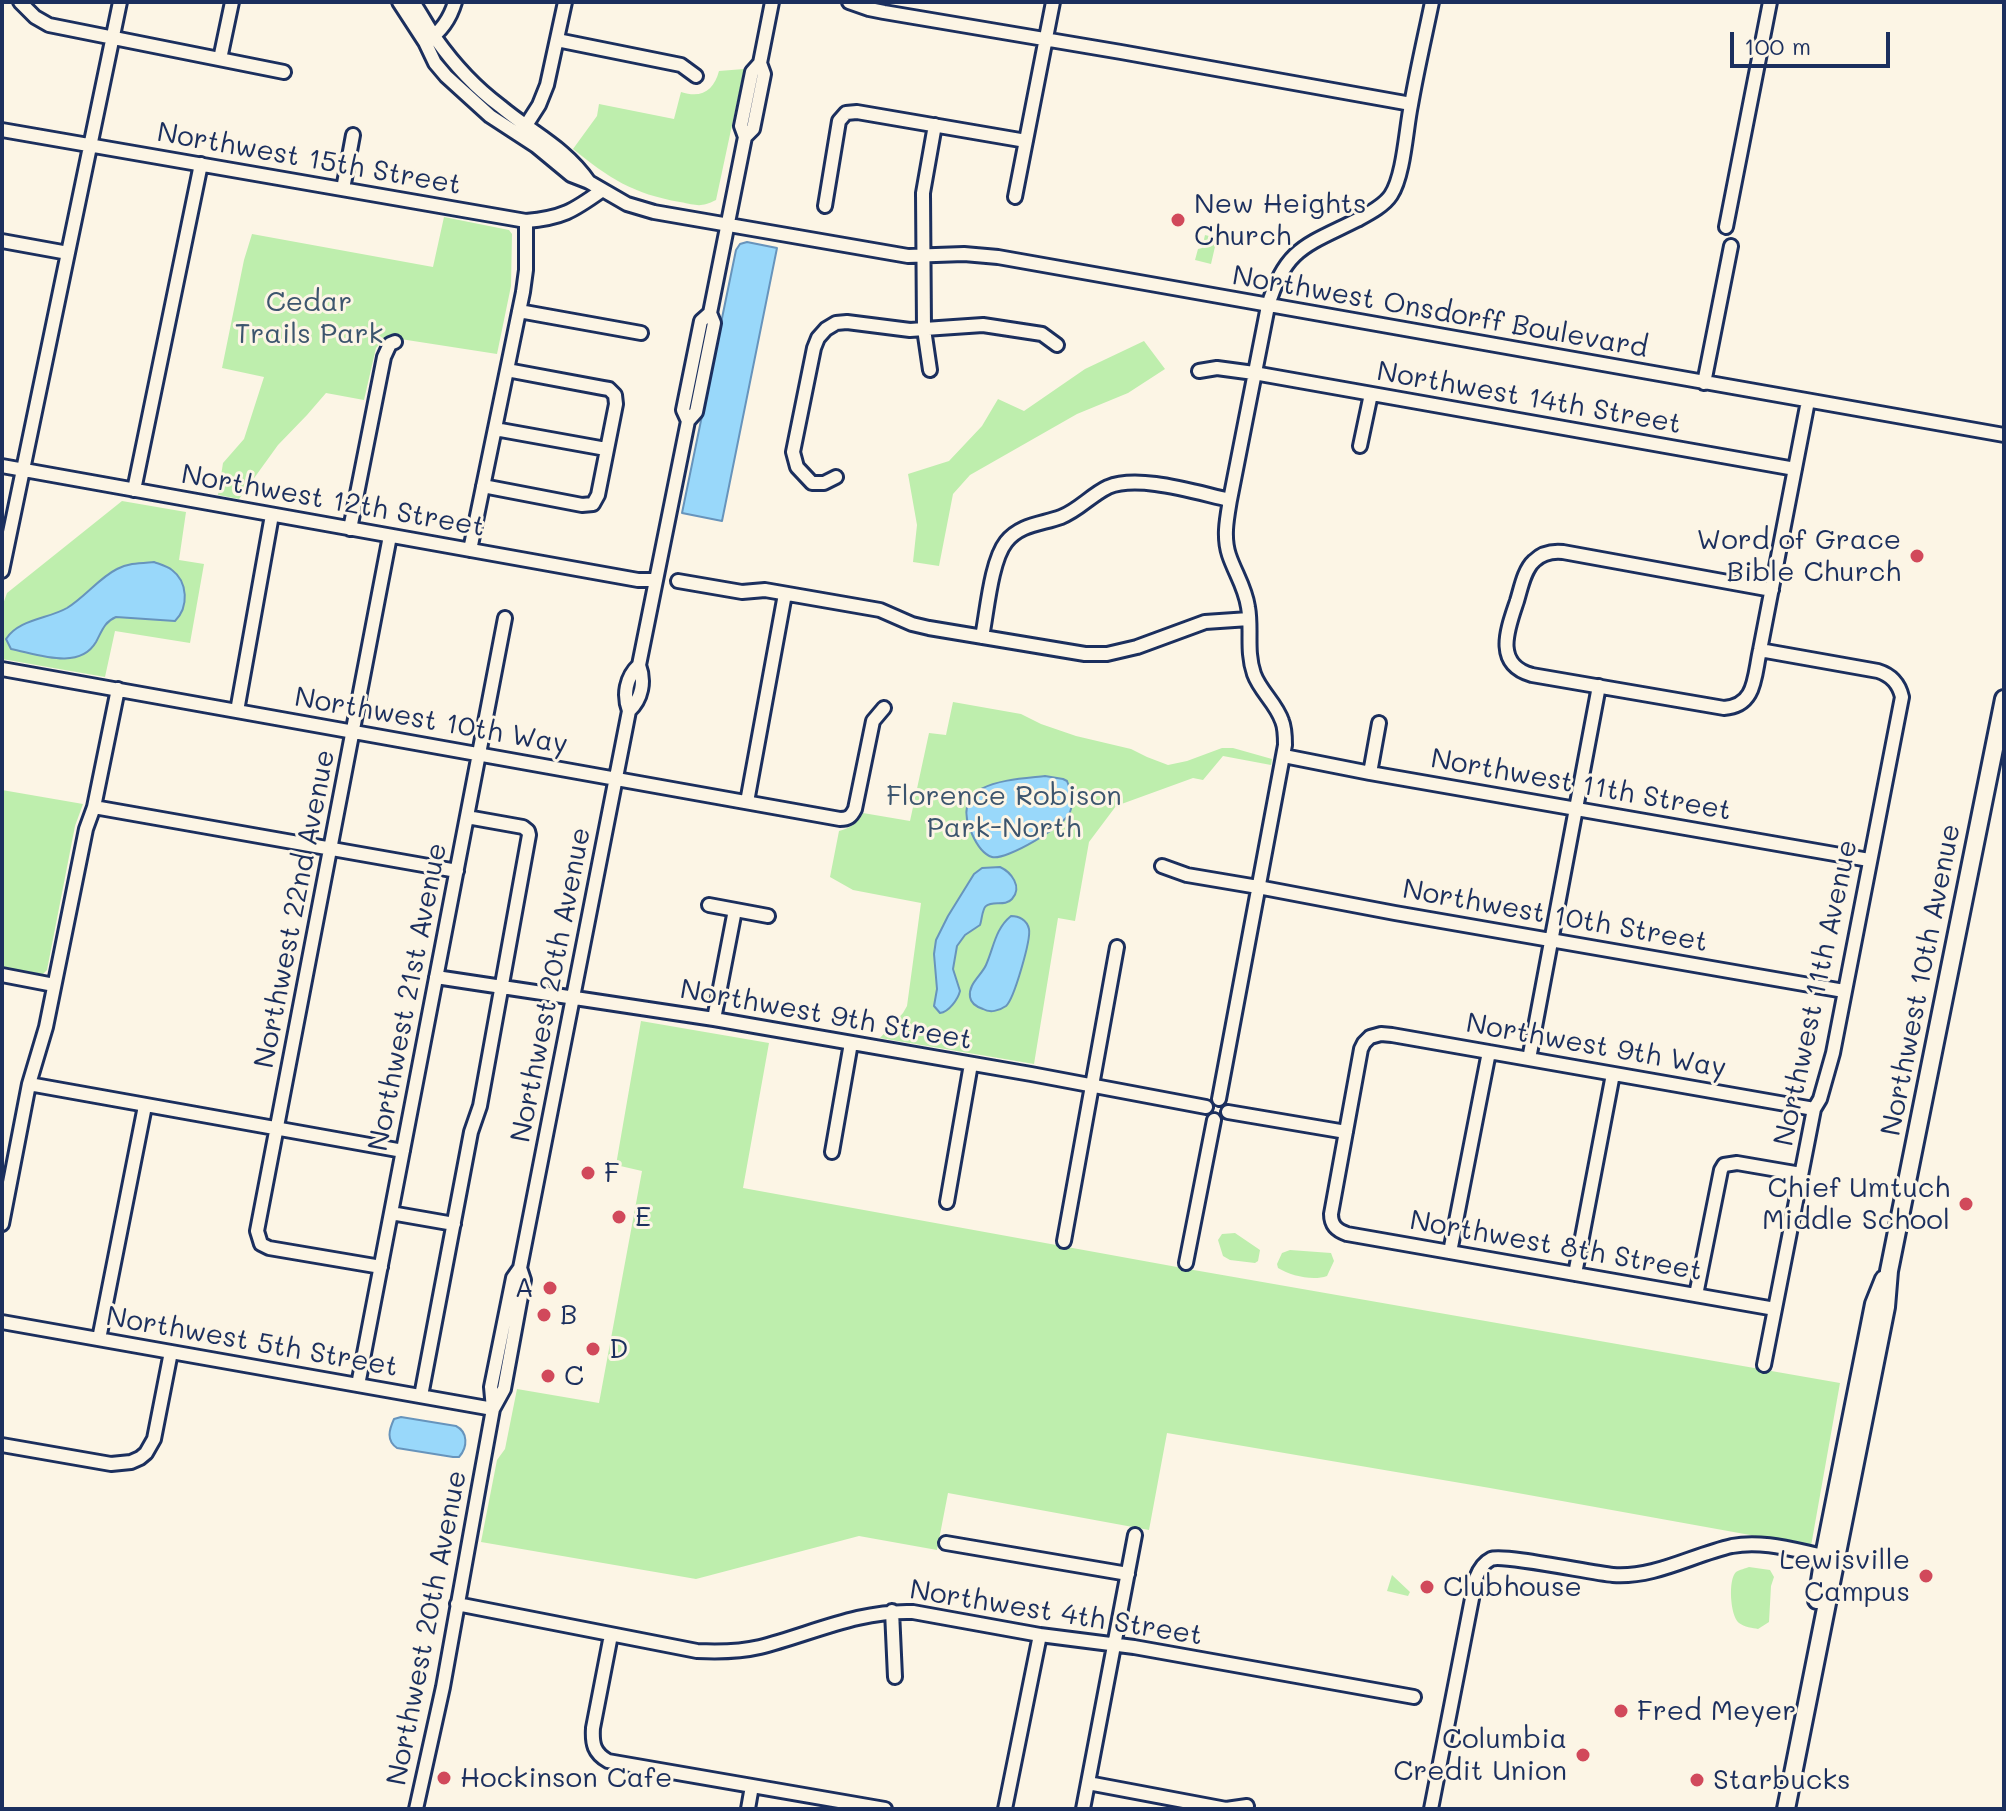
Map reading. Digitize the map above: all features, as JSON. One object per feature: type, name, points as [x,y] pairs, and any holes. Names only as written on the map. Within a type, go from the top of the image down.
[{"type":"main road","name":"Northwest 10th Avenue","points":[[1786,1809],[1886,1307],[1889,1271],[2004,699]]},
{"type":"main road","name":"Northwest 10th Avenue","points":[[1774,1809],[1874,1304],[1889,1271]]},
{"type":"street","points":[[2,571],[120,2]]},
{"type":"street","points":[[220,59],[232,2]]},
{"type":"street","name":"Northwest Onsdorff Boulevard","points":[[399,2],[430,39]]},
{"type":"street","name":"Northwest Onsdorff Boulevard","points":[[413,2],[430,39],[435,63],[446,76],[490,116],[523,130],[536,146],[571,175],[640,209],[908,256],[964,254],[998,257],[2004,435]]},
{"type":"street","points":[[430,39],[451,15],[455,2]]},
{"type":"street","points":[[523,130],[544,94],[565,2]]},
{"type":"street","name":"Northwest 20th Avenue","points":[[416,1809],[433,1735],[493,1409],[504,1389],[524,1280],[520,1268],[615,779],[629,711],[638,703],[641,690],[643,677],[639,665],[688,421],[683,410],[701,321],[710,313],[745,137],[753,129],[764,74],[760,63],[772,2]]},
{"type":"street","points":[[849,2],[869,9],[885,7],[1045,39],[1411,104]]},
{"type":"street","points":[[1015,197],[1053,2]]},
{"type":"street","points":[[1219,1099],[1284,756],[1282,720],[1257,681],[1249,658],[1249,609],[1229,554],[1226,523],[1254,373],[1274,285],[1287,262],[1314,241],[1368,214],[1391,196],[1401,167],[1430,2]]},
{"type":"street","points":[[1726,227],[1770,2]]},
{"type":"street","points":[[21,3],[49,25],[284,72]]},
{"type":"street","points":[[557,40],[681,65],[696,76]]},
{"type":"street","points":[[825,206],[839,121],[846,113],[857,112],[1026,141]]},
{"type":"street","points":[[930,370],[924,329],[923,193],[935,125]]},
{"type":"street","name":"Northwest 15th Street","points":[[2,130],[526,221],[568,214],[601,191]]},
{"type":"street","points":[[343,189],[353,135]]},
{"type":"street","points":[[134,490],[201,164]]},
{"type":"street","points":[[470,550],[526,270],[526,221]]},
{"type":"street","points":[[2,241],[68,253]]},
{"type":"street","points":[[1704,383],[1731,246]]},
{"type":"street","points":[[519,311],[641,333]]},
{"type":"street","points":[[836,477],[824,483],[812,483],[797,467],[793,452],[814,348],[818,338],[836,323],[893,329],[998,326],[1042,334],[1057,345]]},
{"type":"street","points":[[350,529],[384,357],[390,344],[395,342]]},
{"type":"street","name":"Northwest 14th Street","points":[[1199,371],[1217,368],[1254,373],[1795,469]]},
{"type":"street","points":[[483,486],[582,505],[593,504],[598,495],[616,404],[613,392],[507,370]]},
{"type":"street","points":[[1360,446],[1371,394]]},
{"type":"street","points":[[1772,590],[1551,552],[1533,561],[1526,573],[1507,632],[1506,649],[1520,670],[1532,675],[1724,708],[1746,701],[1760,650],[1772,590],[1808,401]]},
{"type":"street","points":[[495,429],[606,449]]},
{"type":"street","name":"Northwest 12th Street","points":[[2,466],[638,580],[655,580]]},
{"type":"street","points":[[982,637],[998,557],[1010,537],[1026,527],[1064,516],[1114,485],[1144,483],[1230,500]]},
{"type":"street","points":[[237,711],[272,515]]},
{"type":"street","name":"Northwest 22nd Avenue","points":[[381,1267],[269,1248],[261,1244],[257,1231],[390,536]]},
{"type":"street","points":[[678,581],[721,590],[765,590],[880,610],[920,626],[1073,652],[1107,654],[1150,644],[1205,622],[1249,619]]},
{"type":"street","points":[[747,802],[785,594]]},
{"type":"street","name":"Northwest 21st Avenue","points":[[358,1385],[505,618]]},
{"type":"street","name":"Northwest 11th Avenue","points":[[1760,650],[1884,673],[1894,680],[1902,701],[1827,1074],[1814,1109],[1764,1365]]},
{"type":"street","name":"Northwest 10th Way","points":[[2,669],[840,819],[852,816],[855,809],[873,721],[884,708]]},
{"type":"street","points":[[1529,1059],[1599,686]]},
{"type":"street","points":[[2,1224],[29,1084],[42,1044],[118,689]]},
{"type":"street","points":[[1370,773],[1379,723]]},
{"type":"street","name":"Northwest 11th Street","points":[[1284,756],[1869,860]]},
{"type":"street","points":[[94,807],[457,871]]},
{"type":"street","points":[[421,1396],[471,1132],[480,1106],[529,835],[523,827],[467,817]]},
{"type":"street","name":"Northwest 10th Street","points":[[1162,866],[1187,875],[1844,991]]},
{"type":"street","points":[[709,905],[768,916]]},
{"type":"street","points":[[714,1019],[735,910]]},
{"type":"street","points":[[1064,1241],[1117,947]]},
{"type":"street","points":[[2,975],[54,985]]},
{"type":"street","name":"Northwest 9th Street","points":[[436,977],[714,1019],[1206,1107]]},
{"type":"street","name":"Northwest 9th Way","points":[[1346,1132],[1361,1049],[1368,1034],[1392,1035],[1814,1109]]},
{"type":"street","points":[[832,1152],[851,1043]]},
{"type":"street","points":[[1450,1252],[1489,1052]]},
{"type":"street","points":[[947,1202],[971,1064]]},
{"type":"street","points":[[1575,1274],[1613,1074]]},
{"type":"street","points":[[29,1084],[403,1151]]},
{"type":"street","points":[[1212,1099],[1219,1099],[1227,1105],[1228,1112],[1222,1120],[1214,1120],[1207,1114],[1206,1107],[1212,1099]]},
{"type":"street","points":[[99,1339],[145,1106]]},
{"type":"street","points":[[1228,1112],[1346,1132]]},
{"type":"street","points":[[1186,1263],[1214,1120]]},
{"type":"street","name":"Northwest 8th Street","points":[[1346,1132],[1331,1214],[1333,1224],[1347,1234],[1775,1309]]},
{"type":"street","points":[[1696,1295],[1724,1165],[1737,1163],[1801,1174]]},
{"type":"street","points":[[391,1213],[454,1224]]},
{"type":"street","name":"Northwest 5th Street","points":[[2,1322],[493,1409]]},
{"type":"street","points":[[2,1445],[111,1464],[140,1458],[154,1439],[171,1352]]},
{"type":"street","points":[[1083,1809],[1135,1535]]},
{"type":"street","points":[[946,1543],[1128,1574]]},
{"type":"street","points":[[1431,1809],[1476,1578],[1488,1561],[1500,1557],[1596,1573],[1633,1575],[1674,1566],[1736,1545],[1783,1547],[1824,1556]]},
{"type":"street","name":"Northwest 4th Street","points":[[457,1604],[697,1651],[727,1652],[757,1647],[865,1615],[892,1611],[923,1613],[1414,1697]]},
{"type":"street","points":[[892,1611],[895,1677]]},
{"type":"street","points":[[611,1635],[593,1728],[595,1751],[608,1761],[885,1809]]},
{"type":"street","points":[[1005,1809],[1040,1635]]},
{"type":"street","points":[[1088,1783],[1226,1809],[1247,1806]]},
{"type":"street","points":[[748,1809],[752,1786]]},
{"type":"green space","points":[[744,69],[716,200],[698,205],[663,199],[610,176],[573,149],[597,116],[599,104],[674,119],[681,92],[701,93],[710,88],[719,71]]},
{"type":"green space","name":"Cedar Trails Park","points":[[444,217],[509,230],[512,234],[511,286],[497,354],[394,338],[383,340],[376,348],[364,400],[326,393],[278,445],[239,499],[218,495],[223,463],[244,439],[264,377],[222,368],[252,234],[433,267]]},
{"type":"green space","points":[[1205,235],[1217,238],[1211,264],[1195,260]]},
{"type":"green space","points":[[1144,341],[1165,369],[1128,393],[1077,414],[970,475],[953,494],[939,566],[913,562],[917,525],[908,474],[949,461],[982,426],[998,399],[1024,411],[1085,369]]},
{"type":"green space","points":[[122,501],[186,512],[179,560],[204,564],[190,643],[115,631],[105,677],[2,659],[2,607],[7,593]]},
{"type":"green space","name":"Florence Robison Park-North","points":[[953,702],[1021,714],[1076,736],[1131,749],[1168,765],[1222,748],[1272,759],[1271,765],[1223,756],[1203,780],[1193,778],[1116,806],[1089,842],[1075,921],[1058,918],[1034,1064],[880,1038],[907,1006],[921,903],[853,890],[830,877],[839,831],[854,825],[863,813],[910,821],[929,733],[946,735]]},
{"type":"green space","points":[[2,790],[83,804],[75,826],[47,970],[43,974],[2,967]]},
{"type":"green space","points":[[641,1021],[769,1043],[743,1188],[1840,1383],[1811,1546],[1167,1433],[1149,1530],[948,1493],[937,1550],[859,1536],[696,1579],[481,1542],[497,1460],[505,1449],[517,1389],[599,1403],[642,1171],[616,1165]]},
{"type":"green space","points":[[1235,1233],[1260,1250],[1258,1261],[1230,1260],[1223,1256],[1218,1240],[1222,1234]]},
{"type":"green space","points":[[1290,1250],[1331,1253],[1334,1261],[1327,1276],[1309,1278],[1296,1275],[1278,1268],[1277,1264],[1282,1253]]},
{"type":"green space","points":[[1749,1567],[1770,1570],[1774,1577],[1769,1622],[1758,1629],[1739,1623],[1732,1606],[1733,1576]]},
{"type":"green space","points":[[1392,1575],[1410,1592],[1408,1596],[1387,1591]]},
{"type":"water","points":[[747,242],[777,248],[722,521],[682,513],[736,250],[740,244]]},
{"type":"water","points":[[154,562],[172,570],[184,588],[183,609],[175,621],[116,617],[106,624],[89,651],[68,658],[45,657],[11,649],[6,639],[18,627],[67,608],[117,569],[130,564]]},
{"type":"water","points":[[1045,776],[1067,781],[1072,804],[1066,818],[1022,848],[999,857],[985,853],[974,837],[967,816],[968,803],[975,793],[1000,782]]},
{"type":"water","points":[[1000,867],[1014,880],[1015,894],[1009,901],[986,906],[980,925],[965,935],[957,946],[953,969],[960,991],[953,1005],[940,1013],[934,1006],[937,989],[936,940],[974,874],[982,868]]},
{"type":"water","points":[[1011,916],[1022,919],[1028,926],[1025,956],[1006,1006],[994,1011],[986,1010],[972,1002],[971,988],[986,965],[998,932]]},
{"type":"water","points":[[401,1417],[456,1426],[465,1436],[462,1453],[459,1457],[453,1457],[397,1448],[391,1442],[390,1431],[394,1419]]},
{"type":"place","name":"New Heights Church","points":[[1178,220]]},
{"type":"place","name":"Word of Grace Bible Church","points":[[1917,556]]},
{"type":"place","name":"F","points":[[588,1173]]},
{"type":"place","name":"Chief Umtuch Middle School","points":[[1966,1204]]},
{"type":"place","name":"E","points":[[619,1217]]},
{"type":"place","name":"A","points":[[550,1288]]},
{"type":"place","name":"B","points":[[544,1315]]},
{"type":"place","name":"D","points":[[593,1349]]},
{"type":"place","name":"C","points":[[548,1376]]},
{"type":"place","name":"Lewisville Campus","points":[[1926,1576]]},
{"type":"place","name":"Clubhouse","points":[[1427,1587]]},
{"type":"place","name":"Fred Meyer","points":[[1621,1711]]},
{"type":"place","name":"Columbia Credit Union","points":[[1583,1755]]},
{"type":"place","name":"Hockinson Cafe","points":[[444,1778]]},
{"type":"place","name":"Starbucks","points":[[1697,1780]]}]
